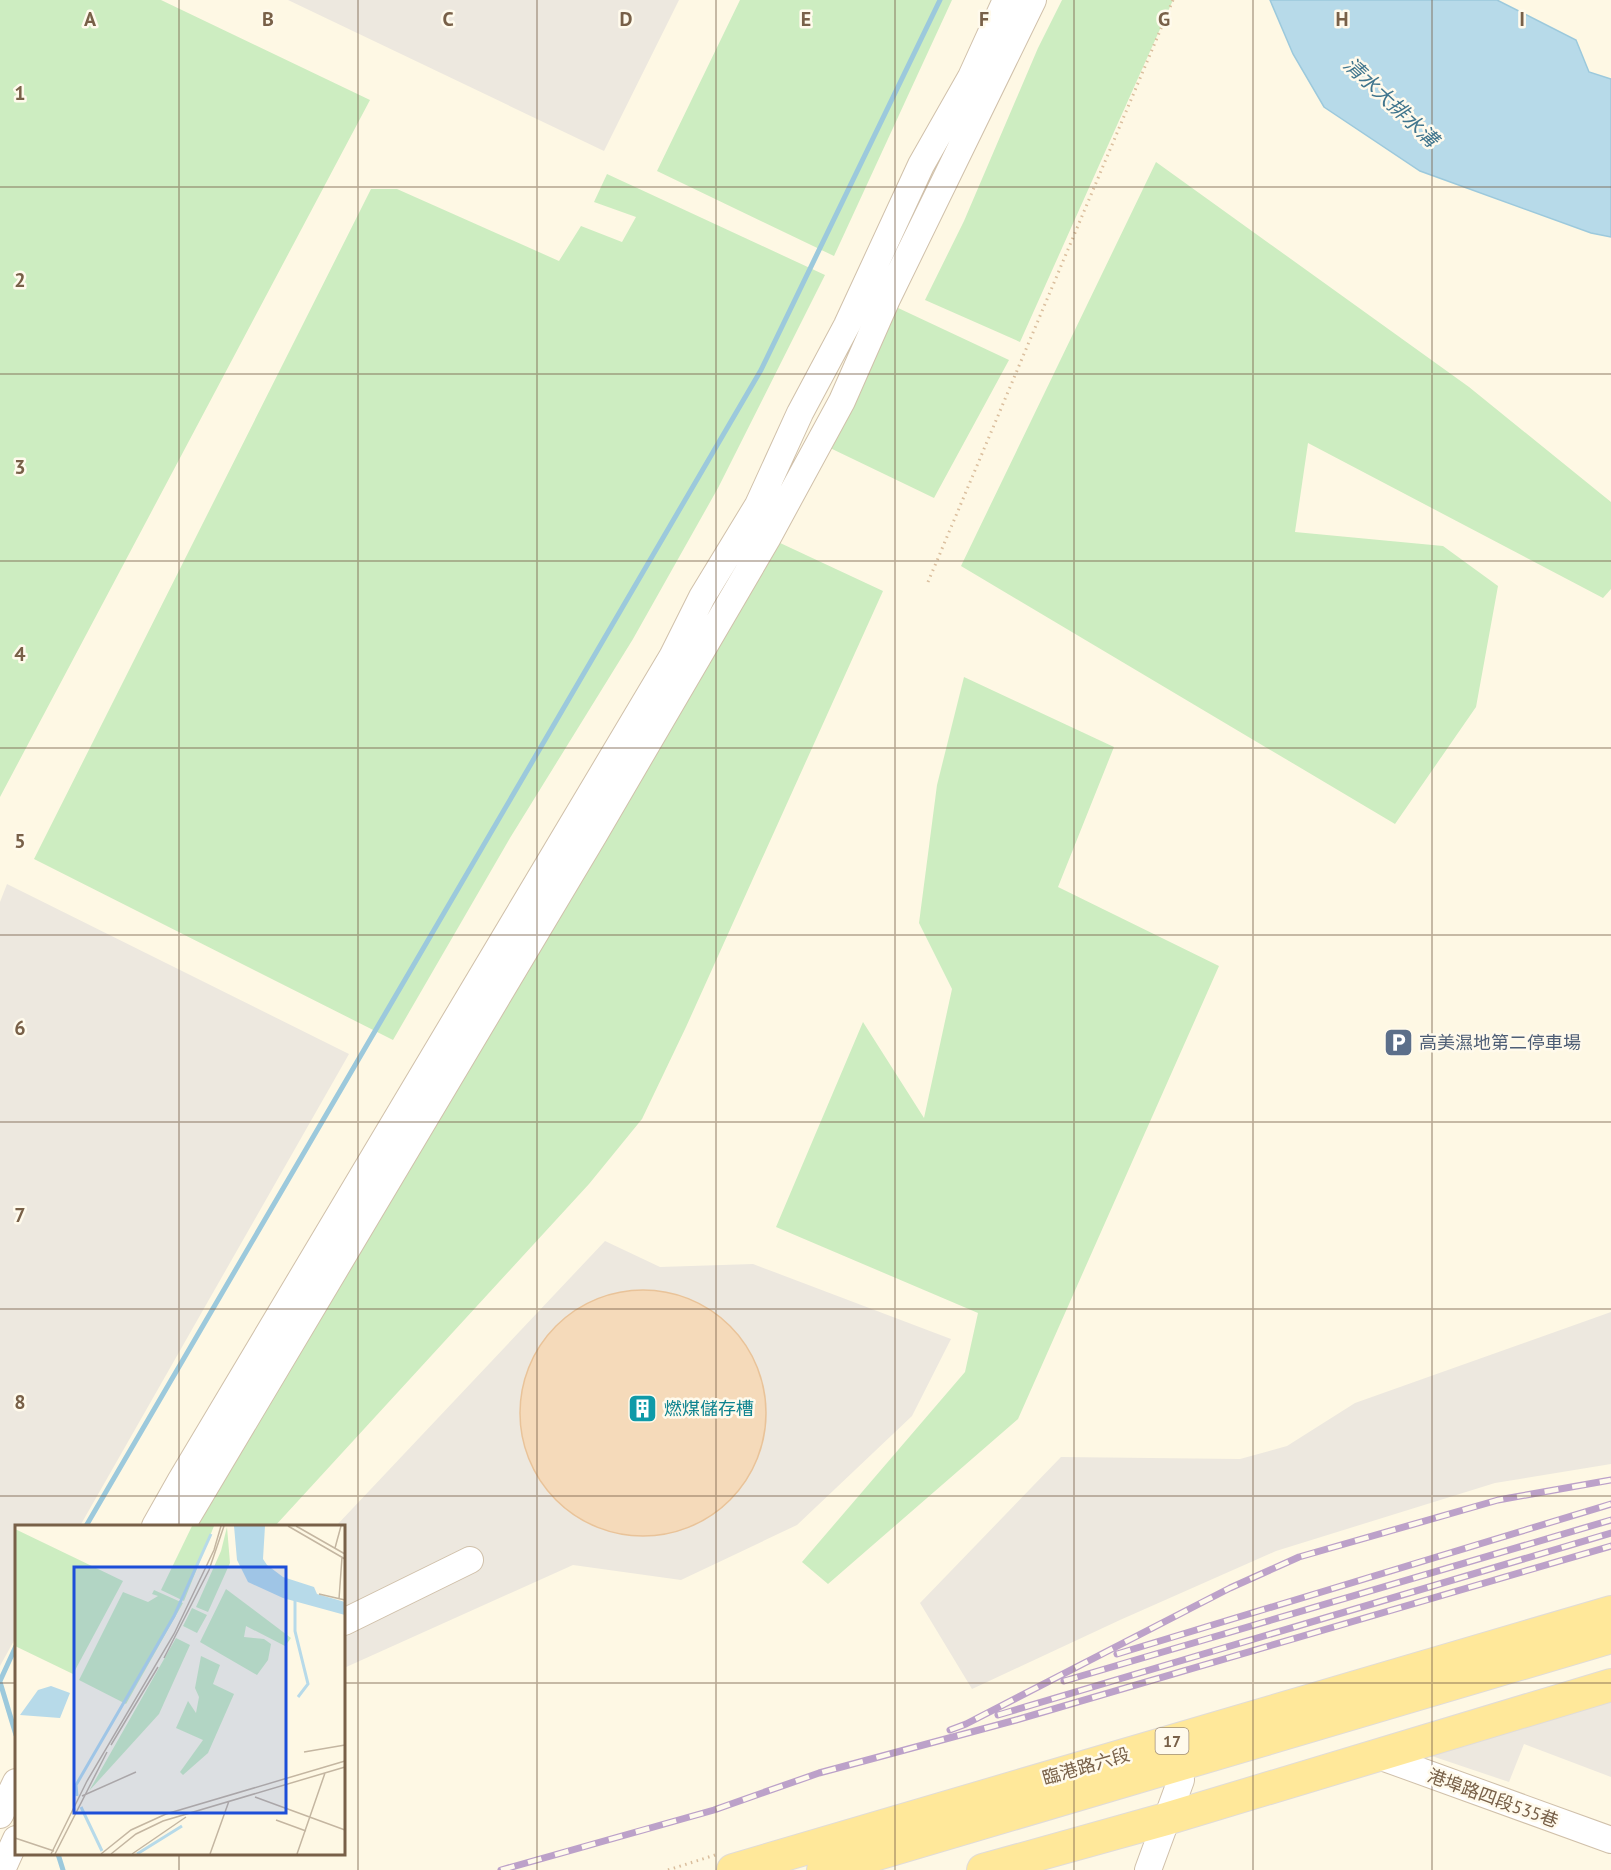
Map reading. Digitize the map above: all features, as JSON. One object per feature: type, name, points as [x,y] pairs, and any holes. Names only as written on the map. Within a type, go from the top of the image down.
[{"type":"main road","name":"臨港路六段","points":[[891,1870],[1177,1762],[1611,1612]]},
{"type":"main road","name":"臨港路六段","points":[[823,1870],[1177,1762],[1611,1637]]},
{"type":"main road","name":"臨港路六段","points":[[733,1870],[1611,1656]]},
{"type":"main road","points":[[983,1870],[1166,1819],[1611,1685]]},
{"type":"street","points":[[440,1070],[672,657],[702,597],[758,505],[800,413],[847,325],[921,165],[971,77],[1006,0]]},
{"type":"street","points":[[156,1525],[232,1418],[440,1070],[689,674],[842,401],[887,299],[1033,0]]},
{"type":"street","points":[[183,1525],[232,1418]]},
{"type":"street","points":[[345,1622],[470,1560]]},
{"type":"street","name":"港埠路四段535巷","points":[[1376,1755],[1611,1840]]},
{"type":"street","points":[[1148,1870],[1166,1819],[1177,1762]]},
{"type":"street","points":[[0,1815],[15,1784]]},
{"type":"street","points":[[2,1870],[15,1841]]},
{"type":"path","points":[[928,582],[1173,0]]},
{"type":"shaded area","points":[[288,0],[679,0],[604,151]]},
{"type":"shaded area","points":[[7,884],[349,1054],[81,1525],[15,1525],[15,1639],[0,1666],[0,902]]},
{"type":"shaded area","points":[[605,1241],[660,1267],[753,1264],[951,1339],[912,1416],[797,1525],[681,1580],[573,1565],[345,1668],[345,1525],[337,1525]]},
{"type":"shaded area","points":[[1611,1312],[1611,1464],[1495,1483],[1276,1551],[972,1689],[920,1603],[1061,1457],[1240,1459],[1287,1446],[1355,1403]]},
{"type":"shaded area","points":[[1611,1695],[1611,1777],[1524,1744],[1509,1782],[1411,1749]]},
{"type":"green space","points":[[0,0],[161,0],[370,100],[0,797]]},
{"type":"green space","points":[[740,0],[952,0],[834,256],[657,171]]},
{"type":"green space","points":[[1062,0],[1173,0],[1020,342],[925,300],[964,221],[1038,48]]},
{"type":"green space","points":[[1156,162],[1469,387],[1611,502],[1611,589],[1603,598],[1308,443],[1295,532],[1443,546],[1498,586],[1476,707],[1395,824],[961,566]]},
{"type":"green space","points":[[607,174],[825,275],[718,488],[633,639],[510,838],[393,1040],[34,859],[371,189],[397,189],[559,261],[581,226],[622,242],[636,217],[594,202]]},
{"type":"green space","points":[[896,307],[1009,360],[934,498],[828,447]]},
{"type":"green space","points":[[778,542],[883,591],[686,1027],[642,1119],[589,1184],[276,1525],[193,1525],[592,855],[669,732]]},
{"type":"green space","points":[[964,677],[1114,747],[1058,887],[1219,966],[1018,1419],[828,1584],[802,1562],[965,1372],[978,1313],[776,1227],[863,1022],[924,1118],[952,989],[919,923],[937,785]]},
{"type":"water","name":"清水大排水溝","points":[[1270,0],[1497,0],[1576,40],[1589,72],[1611,79],[1611,237],[1591,233],[1420,171],[1324,107],[1293,54]]},
{"type":"building","name":"燃煤儲存槽","points":[[655,1290],[679,1295],[701,1304],[712,1310],[730,1326],[746,1344],[757,1366],[764,1389],[766,1413],[764,1437],[757,1460],[746,1482],[730,1500],[712,1516],[679,1531],[655,1536],[631,1536],[607,1531],[574,1516],[540,1482],[529,1460],[522,1437],[520,1401],[525,1377],[540,1344],[574,1310],[596,1299],[619,1292]]},
{"type":"waterway","points":[[87,1525],[761,370],[940,0]]},
{"type":"waterway","points":[[0,1681],[15,1648]]},
{"type":"waterway","points":[[0,1682],[15,1732]]},
{"type":"waterway","points":[[58,1855],[63,1870]]},
{"type":"railway","points":[[950,1730],[966,1724],[1230,1588],[1299,1557],[1498,1500],[1611,1480]]},
{"type":"railway","points":[[1117,1654],[1611,1504]]},
{"type":"railway","points":[[1064,1681],[1611,1520]]},
{"type":"railway","points":[[998,1715],[1611,1533]]},
{"type":"railway","points":[[501,1870],[714,1810],[819,1773],[1016,1720],[1611,1546]]},
{"type":"place","name":"高美濕地第二停車場","points":[[1398,1042]]},
{"type":"place","name":"燃煤儲存槽","points":[[643,1408]]}]
